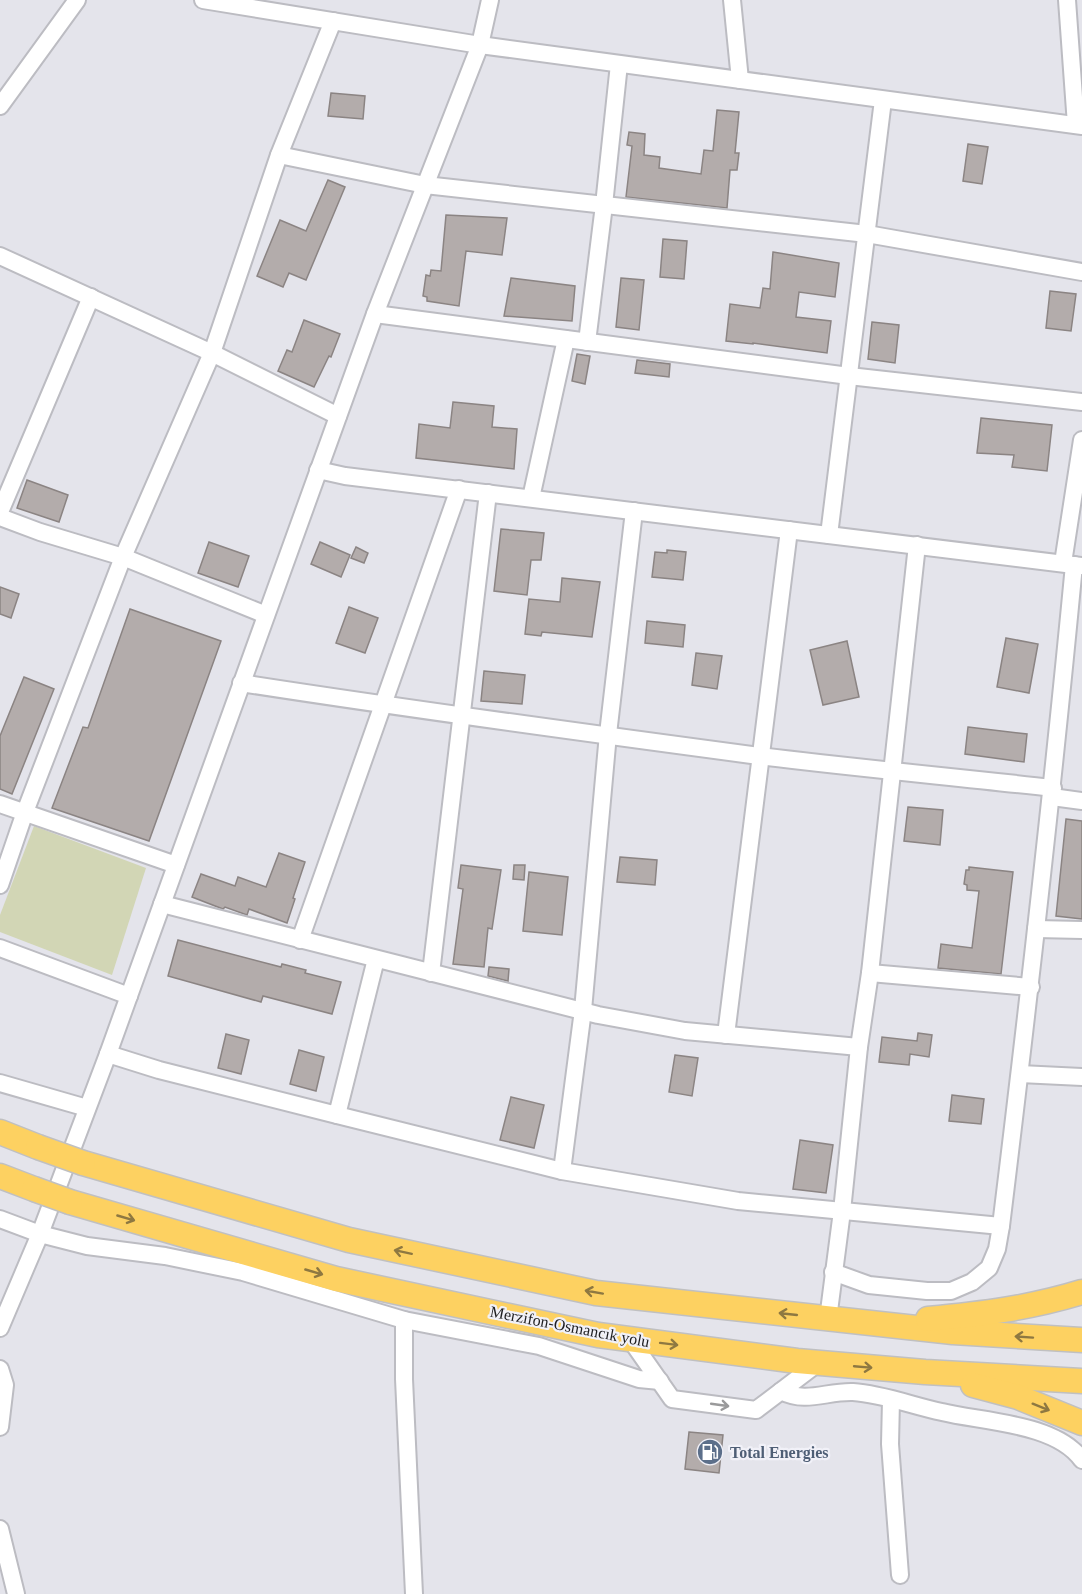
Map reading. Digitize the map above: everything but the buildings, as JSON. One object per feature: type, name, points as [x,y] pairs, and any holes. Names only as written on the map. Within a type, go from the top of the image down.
[{"type":"highway","points":[[0,1132],[83,1163],[349,1240],[596,1293],[953,1332],[1082,1340]]},
{"type":"highway","name":"Merzifon-Osmancık yolu","points":[[0,1176],[70,1202],[336,1279],[598,1335],[818,1363],[1082,1381]]},
{"type":"highway","points":[[876,1324],[998,1313],[1044,1304],[1082,1292]]},
{"type":"highway","points":[[925,1372],[1018,1397],[1082,1423]]},
{"type":"street","points":[[0,106],[77,0]]},
{"type":"street","points":[[203,0],[480,45],[1079,126],[1067,0]]},
{"type":"street","points":[[0,1328],[40,1234],[108,1054],[375,314],[480,45],[490,0]]},
{"type":"street","points":[[732,0],[740,80]]},
{"type":"street","points":[[0,885],[123,557],[212,353],[279,155],[333,21]]},
{"type":"street","points":[[587,342],[619,64]]},
{"type":"street","points":[[829,535],[883,100]]},
{"type":"street","points":[[279,155],[425,185],[867,234],[1082,272]]},
{"type":"street","points":[[0,256],[212,353],[338,416]]},
{"type":"street","points":[[91,297],[0,515],[40,532],[123,557],[266,615]]},
{"type":"street","points":[[375,314],[849,376],[1082,402]]},
{"type":"street","points":[[531,498],[566,339]]},
{"type":"street","points":[[833,1272],[869,1285],[927,1292],[951,1291],[972,1282],[989,1268],[997,1249],[1031,987],[1052,792],[1082,440]]},
{"type":"street","points":[[318,470],[345,476],[1073,565]]},
{"type":"street","points":[[300,940],[459,489]]},
{"type":"street","points":[[431,973],[488,493]]},
{"type":"street","points":[[562,1171],[584,1011],[608,734],[634,511]]},
{"type":"street","points":[[726,1035],[789,530]]},
{"type":"street","points":[[828,1318],[859,1047],[870,973],[917,545]]},
{"type":"street","points":[[241,683],[461,717],[1052,792],[1082,801]]},
{"type":"street","points":[[0,804],[176,865]]},
{"type":"street","points":[[162,904],[584,1011],[685,1031],[859,1047]]},
{"type":"street","points":[[1036,929],[1082,930]]},
{"type":"street","points":[[0,948],[129,996]]},
{"type":"street","points":[[337,1114],[376,959]]},
{"type":"street","points":[[870,973],[1031,987]]},
{"type":"street","points":[[108,1054],[159,1070],[562,1171],[738,1201],[1001,1227]]},
{"type":"street","points":[[1020,1074],[1082,1077]]},
{"type":"street","points":[[0,1083],[87,1108]]},
{"type":"street","points":[[0,1219],[40,1234],[87,1246],[165,1256],[243,1272],[404,1320],[539,1346],[570,1354],[639,1379],[660,1382]]},
{"type":"street","points":[[404,1320],[404,1379],[414,1594]]},
{"type":"street","points":[[630,1339],[672,1399],[756,1410],[818,1363]]},
{"type":"street","points":[[0,1370],[5,1385],[0,1427]]},
{"type":"street","points":[[781,1391],[806,1398],[850,1392],[1034,1431],[1068,1444],[1082,1460]]},
{"type":"street","points":[[891,1400],[890,1444],[900,1575]]},
{"type":"street","points":[[0,1529],[16,1594]]},
{"type":"green space","points":[[34,826],[146,868],[112,975],[0,932],[0,915]]},
{"type":"place","name":"Total Energies","points":[[710,1452]]}]
